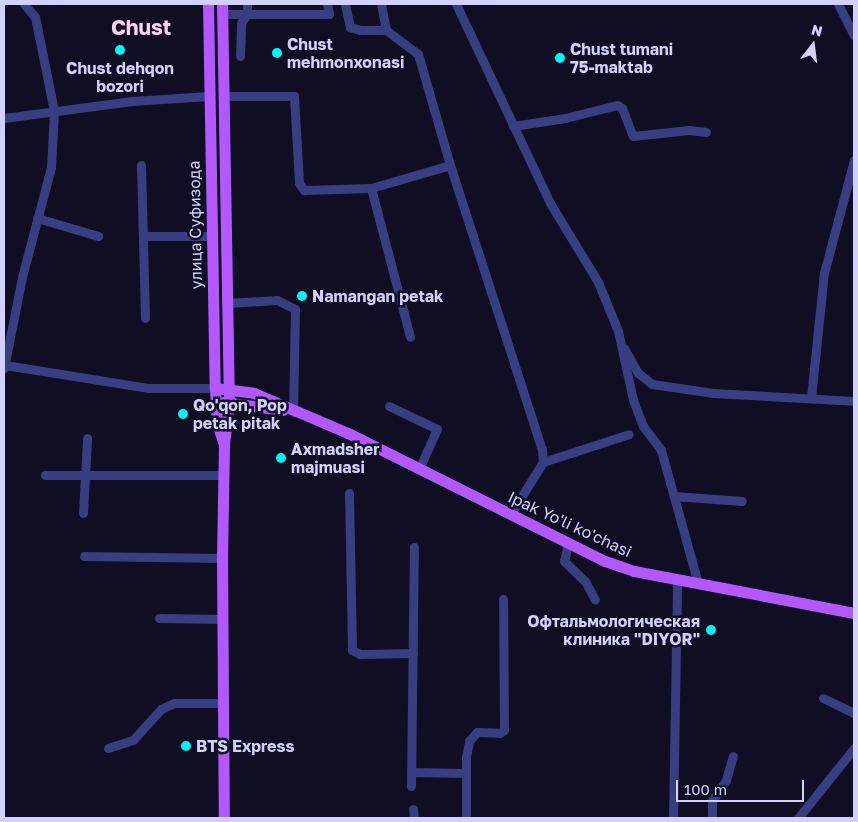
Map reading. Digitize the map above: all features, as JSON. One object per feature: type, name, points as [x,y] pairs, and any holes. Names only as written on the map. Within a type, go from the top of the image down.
[{"type":"main road","name":"улица Суфизода","points":[[208,4],[215,388],[224,444]]},
{"type":"main road","name":"улица Суфизода","points":[[222,9],[229,402],[224,444]]},
{"type":"main road","name":"Ipak Yo'li ko'chasi","points":[[215,388],[254,393],[292,411],[348,433],[568,544],[612,564],[677,579],[854,613]]},
{"type":"main road","name":"Ipak Yo'li ko'chasi","points":[[216,402],[229,402],[292,411]]},
{"type":"main road","points":[[224,444],[222,558],[224,818]]},
{"type":"street","points":[[24,4],[35,17],[54,111],[51,167],[4,364],[149,388],[215,388]]},
{"type":"street","points":[[240,56],[241,23],[247,14],[247,4]]},
{"type":"street","points":[[222,9],[247,14],[329,14],[327,4]]},
{"type":"street","points":[[345,4],[350,27],[360,30],[386,30],[418,54],[450,165],[542,450],[543,462],[510,515]]},
{"type":"street","points":[[381,4],[386,30]]},
{"type":"street","points":[[456,4],[489,68],[513,126],[550,203],[598,282],[638,373],[652,384],[713,393],[854,401]]},
{"type":"street","points":[[838,4],[854,35]]},
{"type":"street","points":[[5,120],[54,111],[132,101],[209,96]]},
{"type":"street","points":[[224,96],[294,96],[300,183],[304,190],[371,188],[450,165]]},
{"type":"street","points":[[513,126],[565,118],[617,105],[622,108],[633,136],[689,130],[706,132]]},
{"type":"street","points":[[811,398],[824,273],[854,160]]},
{"type":"street","points":[[142,165],[145,236],[145,318]]},
{"type":"street","points":[[371,188],[410,337]]},
{"type":"street","points":[[38,218],[98,236]]},
{"type":"street","points":[[145,236],[212,236]]},
{"type":"street","points":[[227,303],[277,300],[287,302],[295,309],[292,411]]},
{"type":"street","points":[[618,331],[633,400],[643,426],[661,450],[698,583]]},
{"type":"street","points":[[389,406],[437,429],[419,469]]},
{"type":"street","points":[[543,462],[629,434]]},
{"type":"street","points":[[84,513],[87,438]]},
{"type":"street","points":[[45,475],[223,475]]},
{"type":"street","points":[[349,493],[352,650],[360,654],[414,653]]},
{"type":"street","points":[[674,496],[742,501]]},
{"type":"street","points":[[568,544],[564,561],[585,582],[596,600]]},
{"type":"street","points":[[411,786],[414,547]]},
{"type":"street","points":[[84,556],[222,558]]},
{"type":"street","points":[[673,818],[677,579]]},
{"type":"street","points":[[466,818],[466,773],[472,736],[477,732],[500,733],[504,730],[503,599]]},
{"type":"street","points":[[159,618],[222,620]]},
{"type":"street","points":[[823,698],[854,713]]},
{"type":"street","points":[[108,748],[133,740],[161,709],[174,702],[224,703]]},
{"type":"street","points":[[798,818],[854,748]]},
{"type":"street","points":[[712,818],[712,801],[726,780],[733,756]]},
{"type":"street","points":[[412,772],[466,773]]},
{"type":"place","name":"Chust dehqon bozori","points":[[120,50]]},
{"type":"place","name":"Chust mehmonxonasi","points":[[277,53]]},
{"type":"place","name":"Chust tumani 75-maktab","points":[[560,58]]},
{"type":"place","name":"Namangan petak","points":[[302,296]]},
{"type":"place","name":"Qo'qon, Pop petak pitak","points":[[183,414]]},
{"type":"place","name":"Axmadsher majmuasi","points":[[281,458]]},
{"type":"place","name":"Офтальмологическая клиника \"DIYOR\"","points":[[711,630]]},
{"type":"place","name":"BTS Express","points":[[186,746]]},
{"type":"district","name":"Chust","points":[[141,27]]}]
